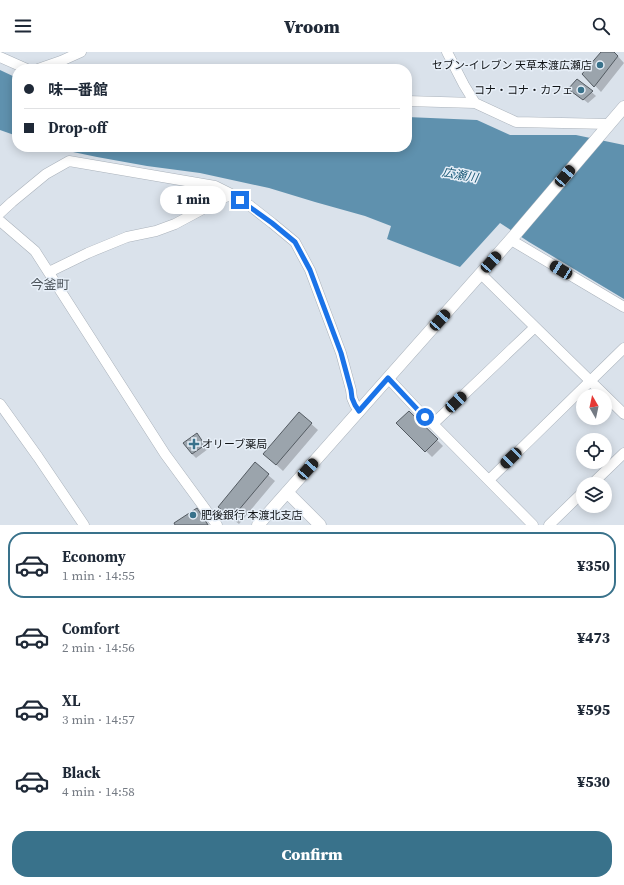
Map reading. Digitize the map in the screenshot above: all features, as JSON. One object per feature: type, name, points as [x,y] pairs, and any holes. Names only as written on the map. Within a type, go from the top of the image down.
[{"type":"street","points":[[52,64],[81,52]]},
{"type":"street","points":[[446,52],[475,103]]},
{"type":"street","points":[[0,57],[16,64]]},
{"type":"street","points":[[412,101],[475,103],[516,122],[607,126]]},
{"type":"street","points":[[258,525],[513,238],[624,107]]},
{"type":"street","points":[[0,213],[46,174],[69,161],[215,186],[230,194],[272,223],[295,242],[310,270],[341,353],[352,398],[359,411]]},
{"type":"street","points":[[49,272],[88,253],[127,237],[156,231],[175,224],[230,194]]},
{"type":"street","points":[[0,221],[35,252],[165,454],[217,525]]},
{"type":"street","points":[[513,238],[624,307]]},
{"type":"street","points":[[481,274],[624,414]]},
{"type":"street","points":[[433,424],[535,327]]},
{"type":"street","points":[[489,480],[624,348]]},
{"type":"street","points":[[388,378],[533,525]]},
{"type":"street","points":[[0,404],[84,525]]},
{"type":"street","points":[[599,477],[624,453]]},
{"type":"street","points":[[287,492],[320,525]]},
{"type":"street","points":[[549,525],[576,499]]},
{"type":"water","points":[[0,70],[12,76],[12,134],[0,130]]},
{"type":"water","name":"広瀬川","points":[[412,117],[477,120],[510,135],[576,135],[624,145],[624,299],[500,223],[460,267],[387,239],[391,226],[365,216],[269,188],[200,173],[147,166],[73,152],[412,152]]},
{"type":"building","name":"セブン-イレブン 天草本渡広瀬店","points":[[601,52],[614,52],[618,56],[594,87],[582,74]]},
{"type":"building","name":"コナ・コナ・カフェ","points":[[577,79],[593,91],[583,100],[568,89]]},
{"type":"building","points":[[409,411],[438,439],[425,452],[396,423]]},
{"type":"building","points":[[299,412],[312,423],[276,465],[263,454]]},
{"type":"building","name":"オリーブ薬局","points":[[197,433],[205,445],[192,454],[183,443]]},
{"type":"building","points":[[255,462],[269,474],[232,518],[218,507]]},
{"type":"building","name":"肥後銀行 本渡北支店","points":[[197,508],[208,525],[175,525],[174,523]]},
{"type":"place","name":"セブン-イレブン 天草本渡広瀬店","points":[[600,65]]},
{"type":"place","name":"コナ・コナ・カフェ","points":[[581,90]]},
{"type":"place","name":"オリーブ薬局","points":[[194,444]]},
{"type":"place","name":"肥後銀行 本渡北支店","points":[[193,515]]},
{"type":"district","name":"今釜町","points":[[50,284]]},
{"type":"route","points":[[240,200],[249,205],[295,242],[310,270],[341,353],[352,398],[359,411],[388,378],[425,417]]}]
